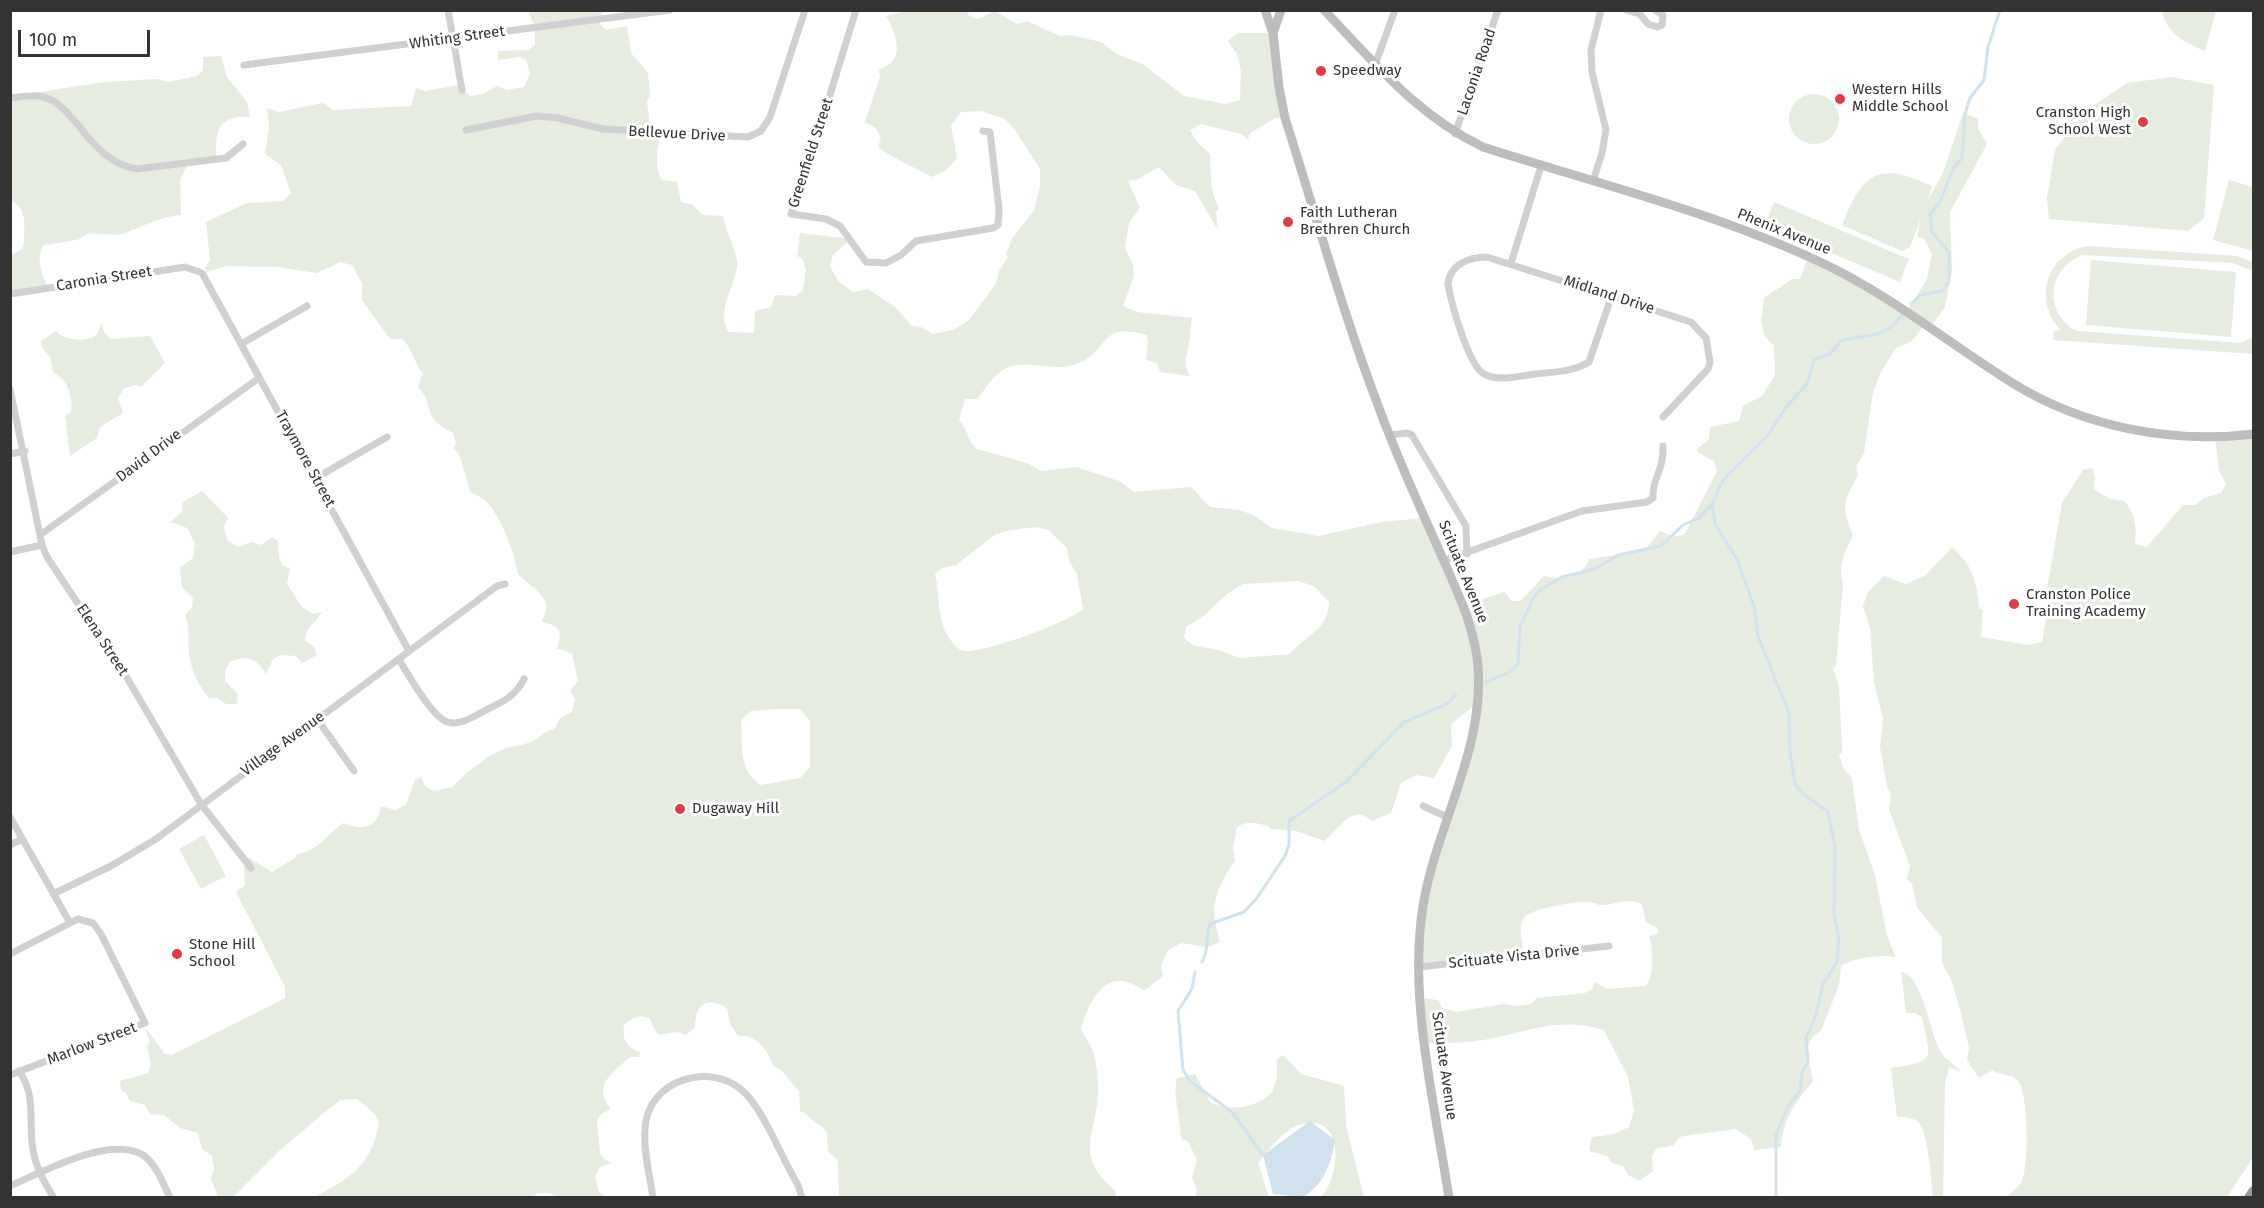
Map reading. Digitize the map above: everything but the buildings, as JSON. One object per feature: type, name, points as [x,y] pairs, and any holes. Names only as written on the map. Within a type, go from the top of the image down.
[{"type":"highway","points":[[2250,1197],[2253,1192]]},
{"type":"main road","points":[[1265,10],[1273,33]]},
{"type":"main road","name":"Scituate Avenue","points":[[1281,10],[1273,33],[1277,78],[1285,118],[1360,356],[1390,435],[1470,626],[1478,676],[1477,700],[1469,748],[1447,817],[1423,908],[1419,968],[1420,1003],[1449,1197]]},
{"type":"main road","name":"Phenix Avenue","points":[[1324,10],[1375,65],[1428,116],[1455,134],[1483,147],[1712,219],[1816,260],[1857,280],[2014,384],[2071,412],[2135,430],[2169,435],[2215,437],[2253,434]]},
{"type":"street","points":[[448,10],[462,90]]},
{"type":"street","name":"Whiting Street","points":[[244,65],[670,10]]},
{"type":"street","name":"Bellevue Drive","points":[[466,130],[537,117],[558,118],[603,129],[748,137],[765,127],[770,117],[805,10]]},
{"type":"street","name":"Greenfield Street","points":[[856,10],[806,173],[791,214],[826,219],[840,226],[866,262],[886,263],[901,255],[916,241],[993,228],[998,225],[999,209],[990,132],[984,131]]},
{"type":"street","points":[[1375,65],[1395,10]]},
{"type":"street","name":"Laconia Road","points":[[1455,134],[1498,10]]},
{"type":"street","points":[[1593,181],[1602,153],[1606,130],[1592,72],[1591,50],[1601,10]]},
{"type":"street","points":[[1626,10],[1640,14],[1648,24],[1657,27],[1662,25],[1663,15],[1655,10]]},
{"type":"street","points":[[1640,14],[1648,10]]},
{"type":"street","points":[[10,98],[37,96],[56,103],[92,143],[113,162],[125,167],[137,169],[226,158],[243,144]]},
{"type":"street","points":[[1511,263],[1541,166]]},
{"type":"street","name":"Midland Drive","points":[[1612,295],[1589,362],[1575,369],[1507,378],[1485,374],[1471,356],[1450,296],[1449,278],[1458,265],[1477,257],[1511,263],[1612,295],[1690,322],[1706,338],[1710,362],[1708,369],[1663,417]]},
{"type":"street","name":"Caronia Street","points":[[10,294],[162,270],[185,267],[197,269]]},
{"type":"street","name":"Traymore Street","points":[[197,269],[202,273],[242,344],[409,651]]},
{"type":"street","points":[[242,344],[307,306]]},
{"type":"street","name":"David Drive","points":[[40,535],[259,378]]},
{"type":"street","name":"Elena Street","points":[[10,389],[25,451],[42,545],[126,676],[201,804],[251,868]]},
{"type":"street","points":[[1390,435],[1407,433],[1412,435],[1466,526],[1467,554]]},
{"type":"street","points":[[316,478],[387,437]]},
{"type":"street","points":[[1443,561],[1582,511],[1647,502],[1653,498],[1653,485],[1661,471],[1663,446]]},
{"type":"street","points":[[10,454],[25,451]]},
{"type":"street","points":[[10,552],[42,545]]},
{"type":"street","name":"Village Avenue","points":[[53,894],[120,861],[156,839],[497,586],[505,584]]},
{"type":"street","points":[[399,660],[428,702],[448,722],[467,720],[509,698],[524,679]]},
{"type":"street","points":[[317,719],[354,771]]},
{"type":"street","points":[[1424,806],[1447,817]]},
{"type":"street","points":[[10,817],[70,923],[10,954]]},
{"type":"street","points":[[10,845],[22,839]]},
{"type":"street","name":"Marlow Street","points":[[10,1074],[145,1023],[96,926],[83,919],[70,923]]},
{"type":"street","name":"Scituate Vista Drive","points":[[1419,968],[1609,946]]},
{"type":"street","points":[[19,1071],[30,1092],[32,1148],[39,1173],[54,1197]]},
{"type":"street","points":[[653,1197],[644,1128],[649,1113],[658,1097],[668,1087],[682,1079],[695,1077],[724,1079],[735,1084],[752,1100],[802,1197]]},
{"type":"street","points":[[10,1186],[39,1173],[109,1149],[138,1153],[148,1160],[171,1197]]},
{"type":"shaded area","points":[[967,10],[969,16],[978,19],[995,11],[1017,24],[1027,21],[1060,36],[1070,35],[1101,42],[1117,54],[1144,65],[1184,96],[1225,104],[1240,100],[1241,72],[1238,56],[1228,41],[1238,33],[1274,33],[1287,116],[1274,119],[1250,133],[1248,139],[1241,134],[1201,124],[1190,130],[1197,142],[1210,154],[1212,188],[1219,208],[1216,212],[1218,230],[1195,191],[1176,185],[1159,167],[1138,179],[1128,181],[1140,208],[1129,223],[1125,248],[1133,264],[1134,276],[1123,306],[1137,312],[1192,318],[1186,360],[1190,376],[1160,372],[1157,363],[1146,360],[1147,335],[1119,332],[1111,335],[1085,360],[1073,365],[1056,367],[1022,365],[1005,369],[993,378],[977,399],[965,399],[959,420],[977,449],[1027,463],[1041,471],[1076,467],[1119,481],[1134,492],[1191,487],[1210,507],[1239,510],[1253,515],[1272,528],[1318,536],[1382,522],[1423,518],[1464,605],[1504,592],[1512,601],[1520,601],[1544,576],[1564,578],[1577,574],[1589,559],[1644,551],[1660,531],[1676,536],[1685,534],[1717,471],[1714,461],[1699,453],[1697,449],[1709,439],[1710,427],[1739,421],[1743,406],[1762,396],[1775,375],[1774,346],[1764,335],[1761,321],[1764,298],[1792,279],[1800,279],[1808,257],[1908,310],[1927,279],[1932,254],[1924,239],[1917,236],[1921,218],[1910,247],[1902,251],[1842,225],[1857,193],[1865,183],[1885,173],[1913,178],[1932,186],[1927,202],[1943,173],[1963,113],[1978,119],[1978,128],[1987,144],[1950,212],[1952,271],[1945,307],[1931,326],[1925,324],[1912,341],[1896,348],[1881,372],[1873,392],[1864,453],[1856,466],[1858,475],[1845,505],[1853,536],[1842,565],[1843,584],[1836,665],[1833,669],[1839,685],[1842,752],[1839,755],[1843,767],[1852,779],[1859,830],[1875,875],[1887,936],[1896,957],[1868,957],[1853,960],[1841,966],[1839,985],[1821,1031],[1810,1040],[1808,1046],[1813,1081],[1787,1119],[1781,1147],[1754,1150],[1751,1139],[1736,1129],[1683,1136],[1678,1138],[1674,1145],[1656,1149],[1652,1156],[1653,1171],[1639,1181],[1628,1175],[1623,1166],[1612,1163],[1607,1156],[1589,1151],[1592,1137],[1615,1134],[1629,1127],[1634,1111],[1628,1077],[1604,1030],[1570,1024],[1554,1025],[1476,1041],[1425,1043],[1421,998],[1438,1000],[1442,1008],[1456,1012],[1503,1004],[1516,1006],[1531,1004],[1537,998],[1585,993],[1592,989],[1595,982],[1607,989],[1645,986],[1652,970],[1649,936],[1659,933],[1657,928],[1646,922],[1642,904],[1637,902],[1627,901],[1602,905],[1587,902],[1567,904],[1535,911],[1523,919],[1521,932],[1524,956],[1419,967],[1421,912],[1464,762],[1475,705],[1451,724],[1452,746],[1434,778],[1417,775],[1401,783],[1391,813],[1372,821],[1364,816],[1351,817],[1324,841],[1296,831],[1271,829],[1256,823],[1245,823],[1237,827],[1233,849],[1235,861],[1218,891],[1214,909],[1220,942],[1207,947],[1181,943],[1168,950],[1161,966],[1163,976],[1145,990],[1123,981],[1114,981],[1094,997],[1081,1029],[1092,1049],[1098,1077],[1097,1103],[1090,1142],[1091,1154],[1094,1165],[1115,1190],[1116,1197],[839,1197],[838,1161],[828,1151],[827,1133],[822,1126],[800,1111],[799,1091],[781,1070],[773,1066],[768,1054],[760,1044],[756,1040],[738,1036],[730,1024],[727,1008],[713,1002],[703,1004],[697,1013],[695,1027],[686,1035],[678,1032],[658,1035],[649,1018],[642,1016],[624,1025],[626,1042],[631,1048],[640,1052],[639,1057],[630,1057],[617,1068],[604,1086],[605,1101],[611,1109],[601,1114],[597,1121],[600,1152],[603,1158],[611,1163],[600,1167],[595,1177],[599,1192],[605,1197],[557,1197],[549,1193],[538,1193],[531,1198],[314,1197],[348,1177],[365,1160],[371,1149],[379,1122],[375,1114],[357,1099],[341,1100],[325,1112],[279,1151],[233,1197],[218,1197],[211,1179],[214,1168],[212,1156],[202,1149],[198,1133],[180,1128],[164,1115],[150,1114],[145,1105],[130,1101],[126,1093],[121,1090],[120,1081],[148,1073],[151,1065],[147,1046],[150,1043],[145,1027],[165,1054],[172,1055],[285,998],[285,987],[236,892],[245,885],[244,867],[249,858],[272,872],[295,858],[297,854],[311,850],[343,823],[357,827],[368,826],[377,819],[381,806],[395,810],[406,805],[415,780],[421,777],[425,786],[434,791],[453,787],[492,755],[506,748],[527,743],[554,729],[560,718],[572,712],[575,699],[570,690],[578,681],[572,654],[557,649],[560,633],[556,627],[541,622],[545,614],[545,601],[518,574],[514,555],[492,508],[486,501],[470,491],[459,454],[454,449],[456,443],[453,433],[436,421],[418,387],[423,373],[403,339],[390,339],[362,300],[362,283],[352,265],[340,262],[317,273],[277,267],[226,266],[207,272],[205,268],[210,260],[206,222],[247,203],[283,201],[291,193],[281,165],[265,154],[269,127],[267,108],[279,112],[323,103],[333,110],[411,106],[416,88],[425,91],[459,85],[470,96],[483,94],[497,86],[507,90],[524,87],[530,73],[526,60],[519,57],[498,60],[498,51],[528,50],[535,45],[535,28],[528,11],[602,11],[600,24],[606,30],[627,26],[631,53],[648,73],[650,95],[647,102],[650,125],[662,134],[657,157],[662,180],[677,182],[681,202],[693,205],[702,215],[723,216],[737,261],[736,274],[725,308],[725,325],[729,332],[754,333],[755,311],[771,307],[775,295],[796,296],[803,290],[806,269],[802,258],[797,256],[800,233],[851,239],[833,255],[830,266],[838,281],[853,292],[868,289],[895,307],[912,326],[921,327],[933,334],[953,330],[968,321],[996,284],[999,271],[1008,257],[1006,254],[1011,240],[1034,210],[1040,186],[1040,169],[1015,130],[1005,119],[981,111],[961,112],[951,126],[957,158],[945,171],[932,177],[886,153],[878,146],[881,139],[876,128],[865,122],[880,77],[879,70],[892,62],[897,52],[894,32],[886,16],[907,11]],"holes":[[[1036,527],[1048,530],[1067,548],[1069,561],[1077,574],[1083,609],[1061,622],[1008,642],[976,650],[959,649],[948,636],[941,619],[935,574],[942,568],[956,565],[993,536],[1005,531]],[[1298,581],[1314,586],[1329,602],[1328,611],[1321,626],[1290,654],[1240,658],[1218,650],[1193,645],[1184,638],[1186,627],[1205,615],[1227,594],[1243,584]],[[800,709],[810,721],[810,767],[800,778],[761,785],[753,779],[743,756],[741,720],[751,711]]]},
{"type":"shaded area","points":[[2162,11],[2216,11],[2205,51],[2172,31]]},
{"type":"shaded area","points":[[221,56],[227,77],[247,102],[250,117],[231,119],[220,127],[216,141],[217,159],[189,163],[180,179],[181,215],[160,219],[121,234],[88,234],[76,240],[44,245],[40,260],[41,271],[47,286],[11,293],[11,255],[22,249],[24,225],[23,213],[11,201],[11,96],[106,82],[157,79],[169,82],[197,76],[203,70],[203,57]]},
{"type":"shaded area","points":[[2172,77],[2214,85],[2204,218],[2188,231],[2049,219],[2047,198],[2055,150],[2084,112],[2127,83]]},
{"type":"shaded area","points":[[1814,94],[1832,101],[1839,119],[1832,137],[1814,144],[1796,137],[1789,119],[1796,101]]},
{"type":"shaded area","points":[[2229,180],[2253,187],[2253,251],[2213,240]]},
{"type":"shaded area","points":[[1774,202],[1909,259],[1900,282],[1765,225]]},
{"type":"shaded area","points":[[2088,246],[2238,256],[2253,262],[2253,271],[2233,263],[2083,255],[2071,261],[2062,270],[2056,280],[2054,291],[2054,303],[2059,314],[2077,331],[2241,343],[2253,337],[2253,354],[2053,340],[2054,331],[2061,330],[2052,318],[2047,305],[2048,279],[2062,258],[2074,250]]},
{"type":"shaded area","points":[[2091,260],[2236,272],[2231,337],[2086,325]]},
{"type":"shaded area","points":[[102,323],[104,332],[110,339],[150,336],[165,363],[141,387],[136,385],[124,388],[118,398],[123,413],[100,427],[97,438],[70,456],[65,416],[71,412],[70,394],[66,384],[53,372],[50,356],[43,349],[41,341],[56,331],[64,337],[87,339],[96,335]]},
{"type":"shaded area","points":[[2253,433],[2254,1156],[2227,1197],[2007,1197],[2021,1183],[2026,1160],[2027,1132],[2023,1093],[2018,1080],[2011,1076],[1993,1070],[1979,1078],[1967,1060],[1969,1048],[1961,1013],[1951,979],[1942,963],[1942,938],[1917,907],[1912,884],[1907,879],[1910,866],[1889,810],[1891,795],[1887,786],[1880,747],[1883,718],[1874,683],[1870,628],[1863,606],[1868,592],[1884,576],[1906,584],[1926,575],[1952,547],[1965,561],[1975,581],[1979,608],[1983,610],[1981,637],[2028,645],[2042,642],[2050,597],[2047,589],[2062,503],[2083,470],[2092,468],[2095,476],[2094,489],[2110,499],[2125,501],[2135,521],[2135,544],[2147,547],[2183,505],[2195,505],[2204,498],[2221,493],[2226,484],[2219,470],[2215,438]]},
{"type":"shaded area","points":[[202,491],[228,518],[224,527],[227,540],[238,547],[251,542],[261,545],[272,537],[278,541],[279,558],[283,566],[290,568],[287,584],[302,607],[313,614],[322,612],[305,636],[305,641],[314,647],[317,655],[302,663],[296,656],[281,655],[273,659],[266,674],[259,664],[251,659],[241,658],[230,662],[225,671],[225,681],[238,694],[237,704],[226,704],[218,698],[209,698],[196,678],[189,654],[188,625],[185,615],[192,608],[193,598],[182,587],[180,567],[193,558],[195,543],[187,528],[170,522],[182,512],[183,502]]},
{"type":"shaded area","points":[[204,835],[226,876],[201,889],[179,849]]},
{"type":"shaded area","points":[[1901,971],[1909,975],[1920,993],[1941,1053],[1962,1072],[1949,1067],[1945,1084],[1943,1197],[1933,1197],[1927,1147],[1919,1123],[1912,1118],[1897,1117],[1891,1068],[1917,1063],[1927,1056],[1928,1050],[1922,1017],[1914,1013],[1906,1013]]},
{"type":"shaded area","points":[[1283,1055],[1301,1074],[1344,1086],[1346,1126],[1364,1197],[1321,1197],[1333,1175],[1335,1148],[1332,1136],[1325,1127],[1314,1123],[1299,1125],[1287,1132],[1276,1141],[1258,1163],[1269,1197],[1195,1197],[1197,1191],[1192,1177],[1197,1160],[1188,1141],[1181,1139],[1175,1079],[1195,1074],[1211,1103],[1235,1108],[1243,1107],[1272,1093],[1277,1078],[1277,1059]]},
{"type":"water","points":[[1310,1121],[1335,1140],[1325,1173],[1316,1186],[1303,1197],[1273,1194],[1263,1155]]},
{"type":"waterway","points":[[1911,304],[1921,295],[1942,291],[1949,281],[1949,252],[1932,232],[1930,214],[1940,202],[1953,169],[1962,158],[1965,114],[1970,98],[1984,80],[1988,47],[2000,10]]},
{"type":"waterway","points":[[1776,1198],[1776,1135],[1788,1106],[1800,1091],[1802,1073],[1808,1062],[1806,1038],[1815,1018],[1823,985],[1837,961],[1839,938],[1834,914],[1835,847],[1828,812],[1802,793],[1795,784],[1790,753],[1789,713],[1758,636],[1754,606],[1737,559],[1715,524],[1712,504],[1724,479],[1769,434],[1786,407],[1807,384],[1814,360],[1830,354],[1842,340],[1878,334],[1893,326],[1901,316]]},
{"type":"waterway","points":[[1486,682],[1508,673],[1518,664],[1520,627],[1533,598],[1540,590],[1562,577],[1595,569],[1618,555],[1661,546],[1683,525],[1699,518],[1712,504]]},
{"type":"waterway","points":[[1202,962],[1206,952],[1210,924],[1244,912],[1257,898],[1285,856],[1289,845],[1289,821],[1346,782],[1404,722],[1447,704],[1456,695]]},
{"type":"waterway","points":[[1195,972],[1192,989],[1178,1011],[1183,1070],[1190,1081],[1232,1112],[1263,1155]]},
{"type":"place","name":"Speedway","points":[[1321,71]]},
{"type":"place","name":"Western Hills Middle School","points":[[1840,99]]},
{"type":"place","name":"Cranston High School West","points":[[2143,122]]},
{"type":"place","name":"Faith Lutheran Brethren Church","points":[[1288,222]]},
{"type":"place","name":"Cranston Police Training Academy","points":[[2014,604]]},
{"type":"place","name":"Dugaway Hill","points":[[680,809]]},
{"type":"place","name":"Stone Hill School","points":[[177,954]]}]
